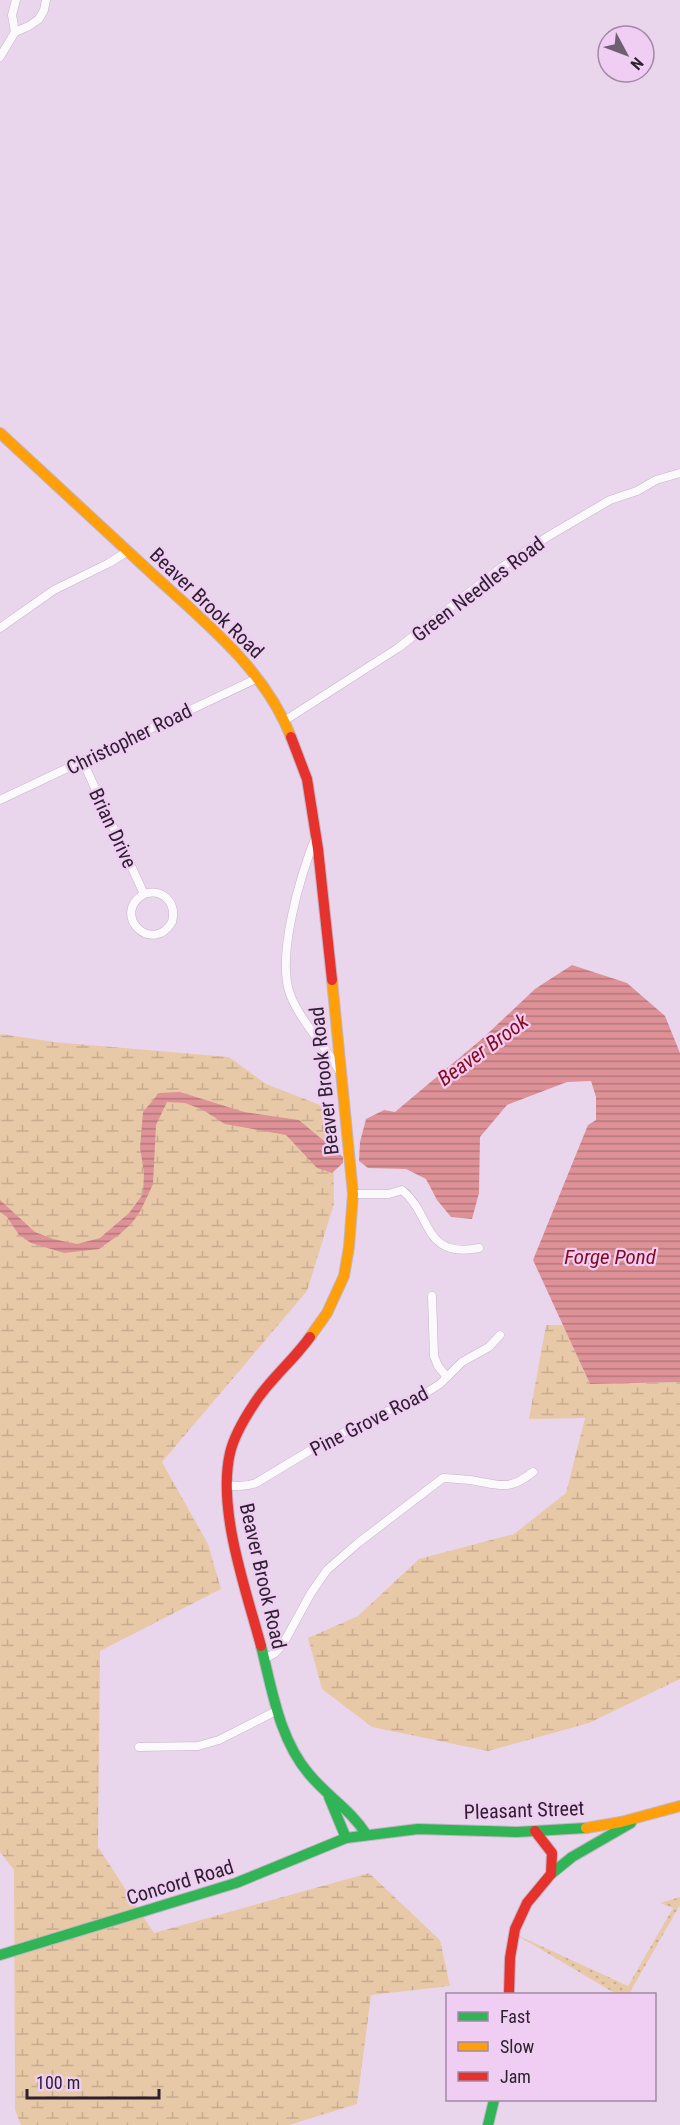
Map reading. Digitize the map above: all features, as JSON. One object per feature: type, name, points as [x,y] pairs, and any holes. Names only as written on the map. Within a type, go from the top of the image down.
[{"type":"street","points":[[15,32],[12,15],[16,0]]},
{"type":"street","points":[[0,57],[15,32],[39,19],[46,0]]},
{"type":"street","name":"Beaver Brook Road","points":[[0,433],[214,631],[258,678],[284,722],[307,779],[316,835],[353,1189],[349,1247],[340,1287],[318,1328],[255,1402],[240,1428],[230,1453],[227,1505],[264,1659],[290,1746],[310,1776],[359,1820],[366,1834]]},
{"type":"street","name":"Green Needles Road","points":[[284,722],[398,648],[502,567],[554,533],[610,500],[637,491],[656,480],[680,473]]},
{"type":"street","points":[[0,628],[54,590],[128,551]]},
{"type":"street","name":"Christopher Road","points":[[0,800],[258,678]]},
{"type":"street","name":"Brian Drive","points":[[83,762],[144,894]]},
{"type":"street","points":[[316,835],[294,906],[286,959],[287,983],[291,996],[301,1013],[341,1074]]},
{"type":"street","points":[[159,893],[171,903],[174,910],[172,922],[161,933],[145,934],[133,922],[132,906],[137,898],[144,894],[159,893]]},
{"type":"street","points":[[353,1189],[389,1194],[402,1190],[411,1197],[429,1232],[437,1241],[458,1251],[479,1248]]},
{"type":"street","points":[[432,1296],[434,1356],[446,1376]]},
{"type":"street","name":"Pine Grove Road","points":[[227,1485],[237,1487],[256,1483],[324,1442],[429,1391],[462,1362],[489,1347],[500,1335]]},
{"type":"street","points":[[264,1659],[275,1653],[283,1644],[311,1593],[327,1570],[358,1543],[443,1478],[474,1480],[499,1486],[519,1483],[533,1472]]},
{"type":"street","points":[[139,1747],[198,1746],[219,1740],[278,1710]]},
{"type":"street","name":"Beaver Brook Road","points":[[327,1791],[346,1838]]},
{"type":"street","name":"Pleasant Street","points":[[366,1834],[418,1829],[535,1831],[583,1828],[641,1817],[680,1806]]},
{"type":"street","points":[[509,1993],[509,1964],[514,1926],[525,1903],[551,1874],[572,1857],[641,1817]]},
{"type":"street","points":[[535,1831],[552,1853],[551,1874]]},
{"type":"street","name":"Concord Road","points":[[0,1955],[236,1884],[299,1856],[346,1838],[366,1834]]},
{"type":"street","points":[[488,2125],[494,2101]]},
{"type":"green space","points":[[0,1035],[54,1042],[229,1057],[266,1084],[333,1110],[334,1204],[307,1291],[162,1462],[208,1544],[221,1589],[100,1651],[98,1847],[154,1933],[369,1873],[440,1940],[450,1986],[371,1995],[357,2104],[289,2125],[21,2125],[15,2110],[14,1870],[0,1852]]},
{"type":"green space","points":[[546,1325],[563,1325],[590,1384],[680,1382],[680,1679],[589,1723],[488,1751],[372,1727],[322,1689],[308,1638],[358,1616],[419,1559],[514,1534],[566,1493],[585,1418],[529,1419]]},
{"type":"green space","points":[[680,1897],[680,1905],[630,1993],[614,1993],[515,1934],[628,1986],[673,1908],[660,1903]]},
{"type":"water","points":[[572,965],[627,983],[665,1016],[680,1053],[680,1382],[590,1384],[533,1260],[588,1125],[596,1120],[596,1097],[591,1081],[567,1082],[507,1105],[480,1137],[479,1193],[472,1219],[451,1217],[437,1200],[426,1179],[406,1169],[368,1168],[359,1161],[360,1142],[366,1119],[384,1110],[395,1112],[483,1038],[535,989]]},
{"type":"water","points":[[180,1092],[244,1112],[299,1120],[343,1157],[343,1163],[332,1173],[317,1168],[286,1135],[225,1124],[203,1110],[185,1103],[167,1102],[156,1125],[153,1184],[141,1210],[132,1223],[99,1249],[64,1253],[31,1243],[19,1235],[7,1217],[0,1212],[0,1200],[35,1232],[53,1239],[77,1244],[100,1238],[129,1213],[143,1194],[144,1173],[140,1148],[143,1112],[159,1093]]},
{"type":"traffic: fast","points":[[261,1646],[273,1696],[290,1745],[309,1774],[360,1825],[366,1834]]},
{"type":"traffic: fast","points":[[329,1797],[346,1838]]},
{"type":"traffic: fast","points":[[551,1874],[572,1857],[631,1823]]},
{"type":"traffic: fast","points":[[0,1955],[236,1883],[346,1838],[418,1829],[517,1832],[586,1828]]},
{"type":"traffic: fast","points":[[488,2125],[494,2101]]},
{"type":"traffic: slow","points":[[0,433],[229,646],[265,688],[291,737]]},
{"type":"traffic: slow","points":[[310,1337],[327,1313],[344,1276],[349,1247],[353,1194],[332,980]]},
{"type":"traffic: slow","points":[[586,1828],[621,1822],[680,1806]]},
{"type":"traffic: jam","points":[[291,737],[307,779],[318,849],[332,980]]},
{"type":"traffic: jam","points":[[261,1646],[241,1575],[230,1524],[227,1499],[230,1453],[240,1428],[260,1395],[310,1337]]},
{"type":"traffic: jam","points":[[509,1993],[510,1958],[515,1929],[527,1903],[551,1874],[552,1853],[535,1831]]},
{"type":"water label","name":"Beaver Brook","points":[[483,1050]]},
{"type":"water label","name":"Forge Pond","points":[[610,1257]]}]
